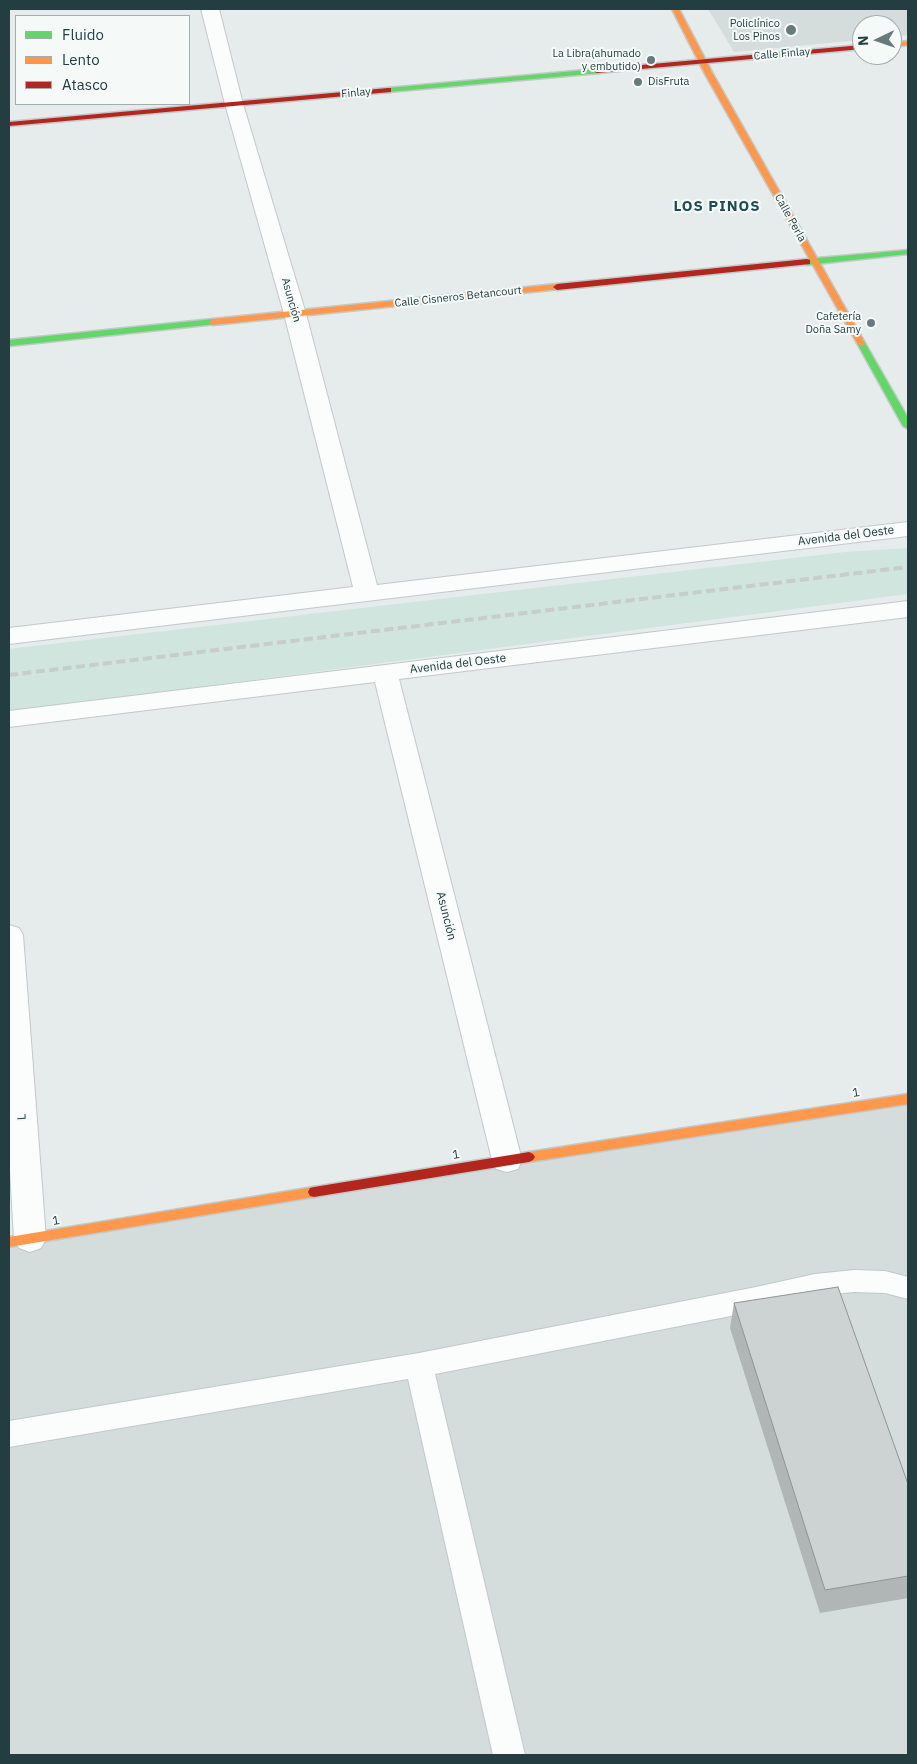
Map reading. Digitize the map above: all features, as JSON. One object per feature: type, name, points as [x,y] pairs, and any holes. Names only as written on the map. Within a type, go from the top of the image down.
[{"type":"street","name":"Asunción","points":[[210,9],[234,104],[295,314],[367,593]]},
{"type":"street","name":"Calle Perla","points":[[675,9],[702,62],[908,426]]},
{"type":"street","name":"Calle Finlay","points":[[702,62],[852,48]]},
{"type":"street","name":"Finlay","points":[[9,124],[702,62]]},
{"type":"street","name":"Calle Cisneros Betancourt","points":[[9,343],[908,252]]},
{"type":"street","name":"Avenida del Oeste","points":[[9,636],[908,528]]},
{"type":"street","name":"Avenida del Oeste","points":[[9,719],[908,609]]},
{"type":"street","name":"Asunción","points":[[385,672],[507,1160]]},
{"type":"street","name":"L","points":[[9,936],[19,1240]]},
{"type":"street","name":"1","points":[[19,1240],[507,1160],[908,1099]]},
{"type":"lane","points":[[9,1434],[418,1365],[815,1286],[854,1281],[885,1282],[908,1288]]},
{"type":"lane","points":[[418,1365],[509,1755]]},
{"type":"shaded area","name":"Policlínico Los Pinos","points":[[708,9],[908,9],[908,35],[902,36],[902,15],[852,15],[852,41],[734,52]]},
{"type":"shaded area","points":[[908,1100],[908,1755],[9,1755],[9,1242]]},
{"type":"green space","points":[[908,548],[908,594],[9,712],[9,649],[845,552]]},
{"type":"building","points":[[838,1287],[908,1484],[908,1576],[825,1590],[734,1303]]},
{"type":"railway","points":[[9,675],[908,567]]},
{"type":"traffic: fast","points":[[388,90],[597,71]]},
{"type":"traffic: fast","points":[[807,262],[908,252]]},
{"type":"traffic: fast","points":[[9,343],[213,322]]},
{"type":"traffic: fast","points":[[861,343],[908,426]]},
{"type":"traffic: slow","points":[[675,9],[709,74],[861,343]]},
{"type":"traffic: slow","points":[[902,44],[908,43]]},
{"type":"traffic: slow","points":[[213,322],[557,287]]},
{"type":"traffic: slow","points":[[529,1157],[908,1099]]},
{"type":"traffic: slow","points":[[9,1242],[314,1192]]},
{"type":"traffic: jam","points":[[597,71],[852,48]]},
{"type":"traffic: jam","points":[[9,124],[388,90]]},
{"type":"traffic: jam","points":[[557,287],[807,262]]},
{"type":"traffic: jam","points":[[314,1192],[529,1157]]},
{"type":"place","name":"Policlínico Los Pinos","points":[[791,30]]},
{"type":"place","name":"La Libra(ahumado y embutido)","points":[[651,60]]},
{"type":"place","name":"DisFruta","points":[[638,82]]},
{"type":"place","name":"Cafetería Doña Samy","points":[[871,323]]},
{"type":"district","name":"LOS PINOS","points":[[717,207]]}]
